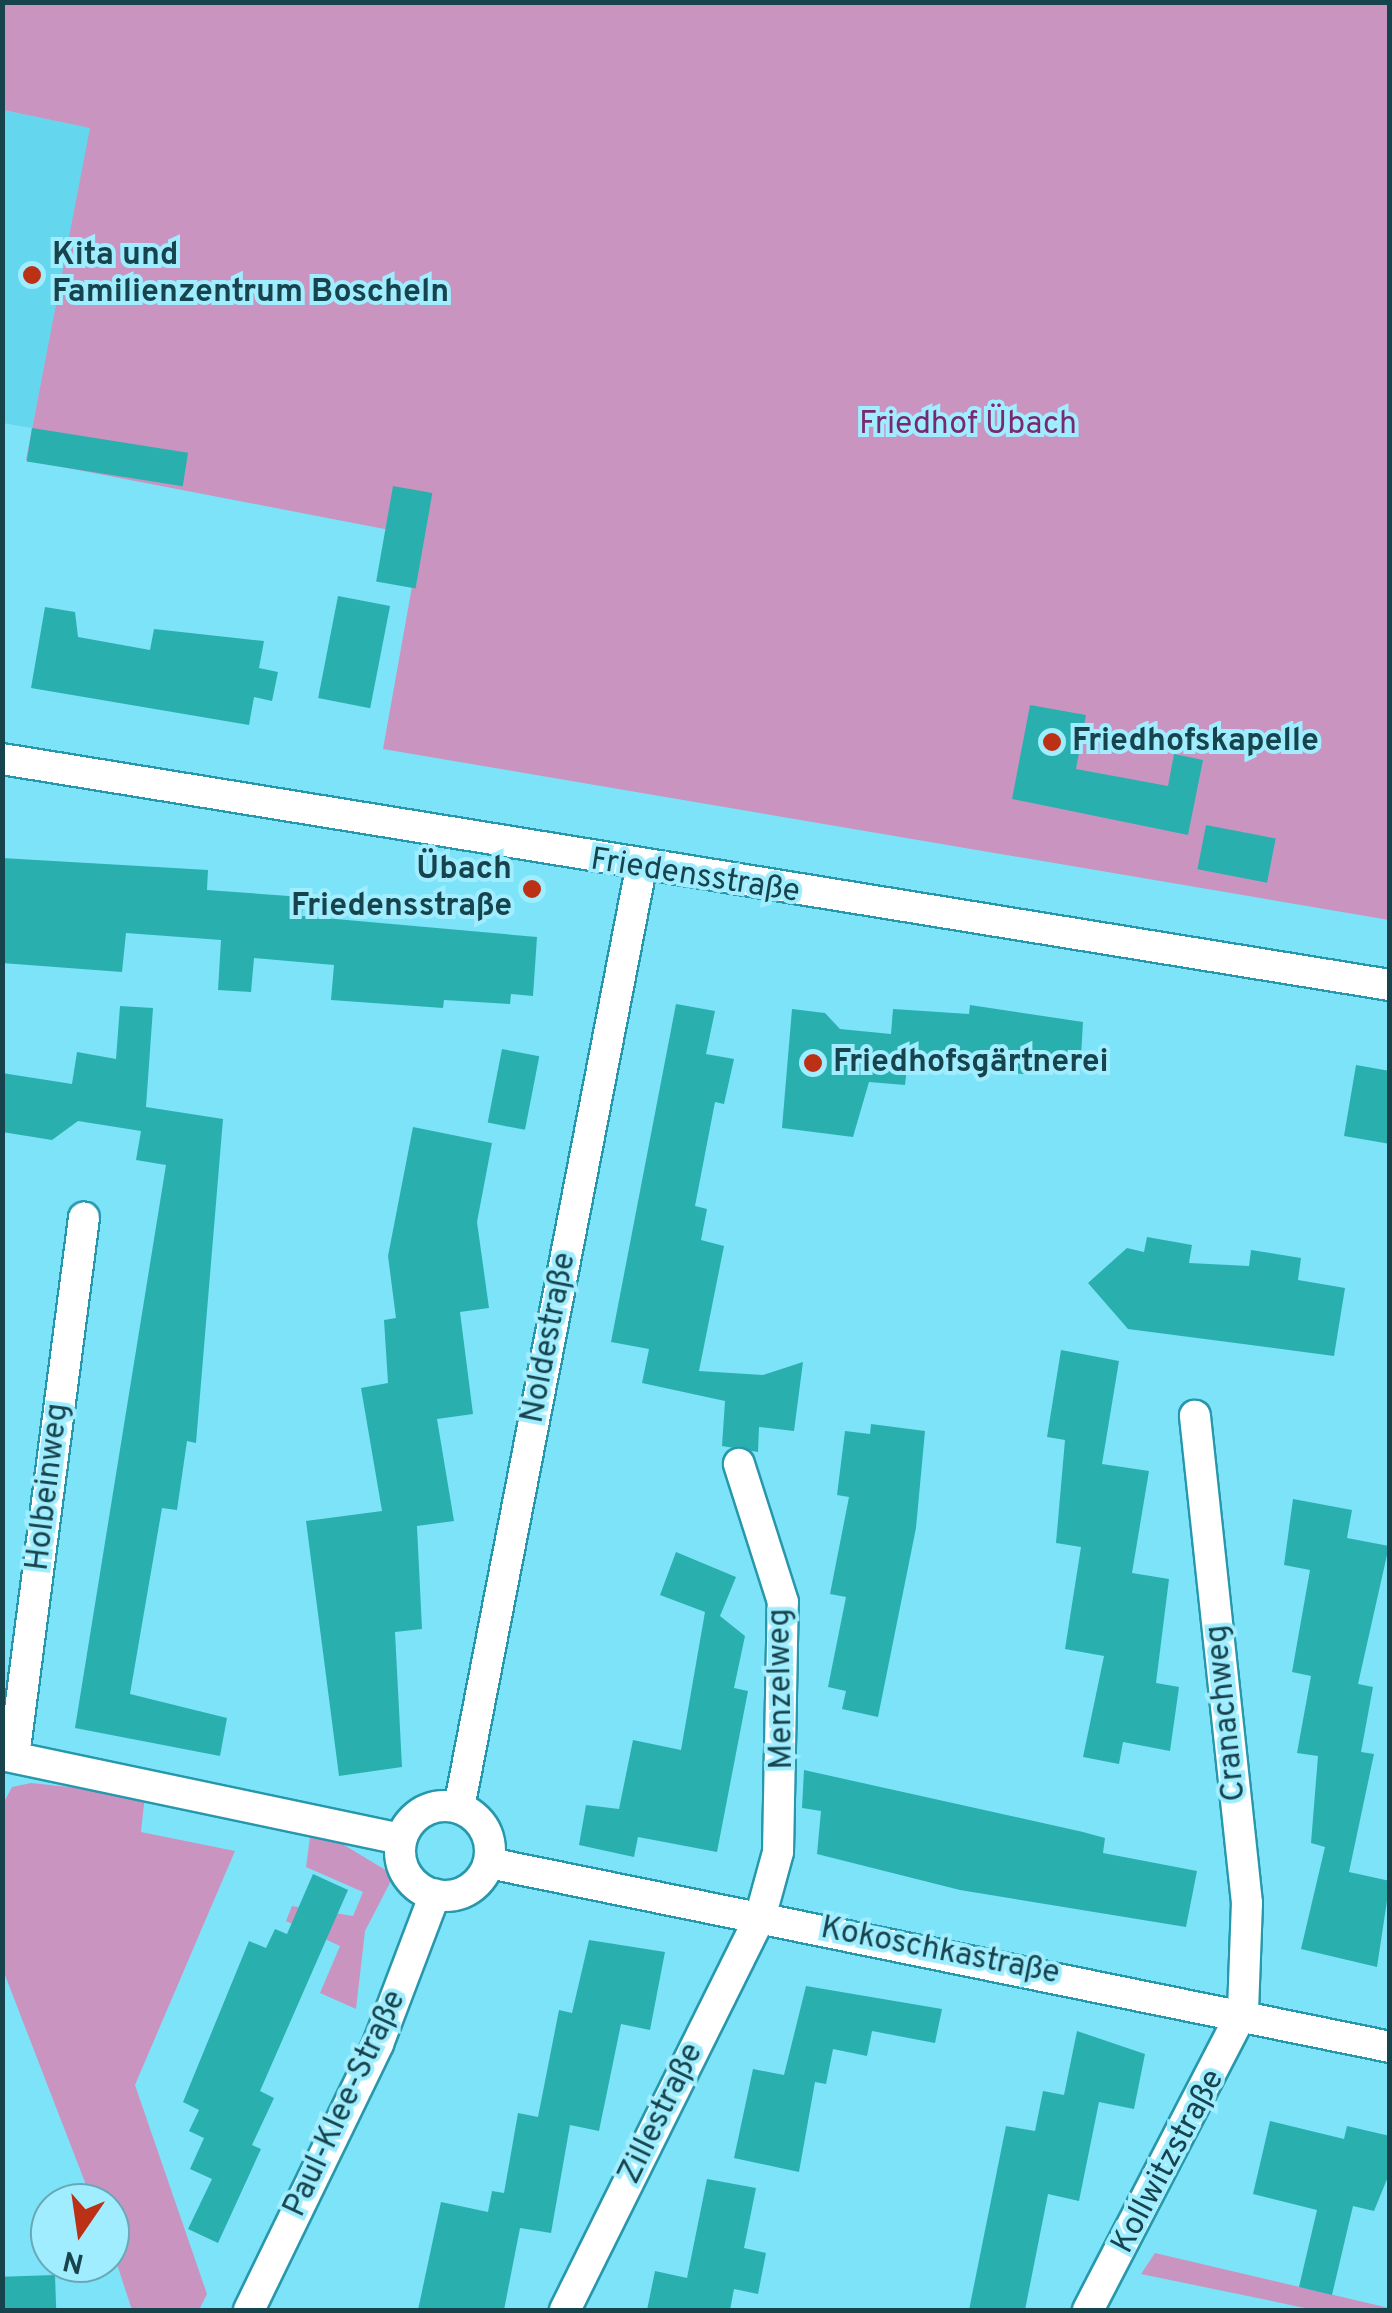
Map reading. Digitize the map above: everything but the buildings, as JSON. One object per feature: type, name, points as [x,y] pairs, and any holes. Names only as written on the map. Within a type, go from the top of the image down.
[{"type":"street","name":"Friedensstraße","points":[[2,759],[642,868],[1390,986]]},
{"type":"street","name":"Noldestraße","points":[[458,1808],[642,868]]},
{"type":"street","name":"Holbeinweg","points":[[8,1756],[84,1218]]},
{"type":"street","name":"Cranachweg","points":[[1195,1416],[1247,1902],[1243,2011]]},
{"type":"street","name":"Menzelweg","points":[[739,1464],[783,1602],[780,1833],[760,1918]]},
{"type":"street","points":[[8,1756],[401,1839]]},
{"type":"street","points":[[428,1808],[458,1808],[488,1834],[489,1864],[468,1889],[435,1894],[406,1875],[401,1839],[428,1808]]},
{"type":"street","name":"Kokoschkastraße","points":[[489,1864],[1243,2011],[1390,2047]]},
{"type":"street","name":"Paul-Klee-Straße","points":[[248,2310],[378,2044],[435,1894]]},
{"type":"street","name":"Zillestraße","points":[[564,2310],[760,1918]]},
{"type":"street","name":"Kollwitzstraße","points":[[1088,2310],[1243,2011]]},
{"type":"shaded area","name":"Kita und Familienzentrum Boscheln","points":[[2,110],[91,128],[32,428],[3,423]]},
{"type":"green space","name":"Friedhof Übach","points":[[2,3],[1389,3],[1389,920],[383,749],[421,536],[26,460],[90,128],[3,110]]},
{"type":"green space","points":[[31,1783],[145,1795],[141,1832],[235,1851],[135,2085],[207,2294],[199,2310],[132,2310],[123,2283],[130,2283],[130,2183],[85,2183],[3,1970],[3,1804],[12,1787]]},
{"type":"green space","points":[[310,1837],[339,1842],[394,1875],[365,1931],[356,2009],[320,1993],[340,1946],[286,1921],[292,1906],[353,1916],[363,1892],[306,1867]]},
{"type":"green space","points":[[1155,2253],[1389,2310],[1315,2310],[1141,2274]]},
{"type":"place","name":"Kita und Familienzentrum Boscheln","points":[[32,275]]},
{"type":"place","name":"Friedhofskapelle","points":[[1052,742]]},
{"type":"place","name":"Übach Friedensstraße","points":[[532,889]]},
{"type":"place","name":"Friedhofsgärtnerei","points":[[813,1063]]}]
